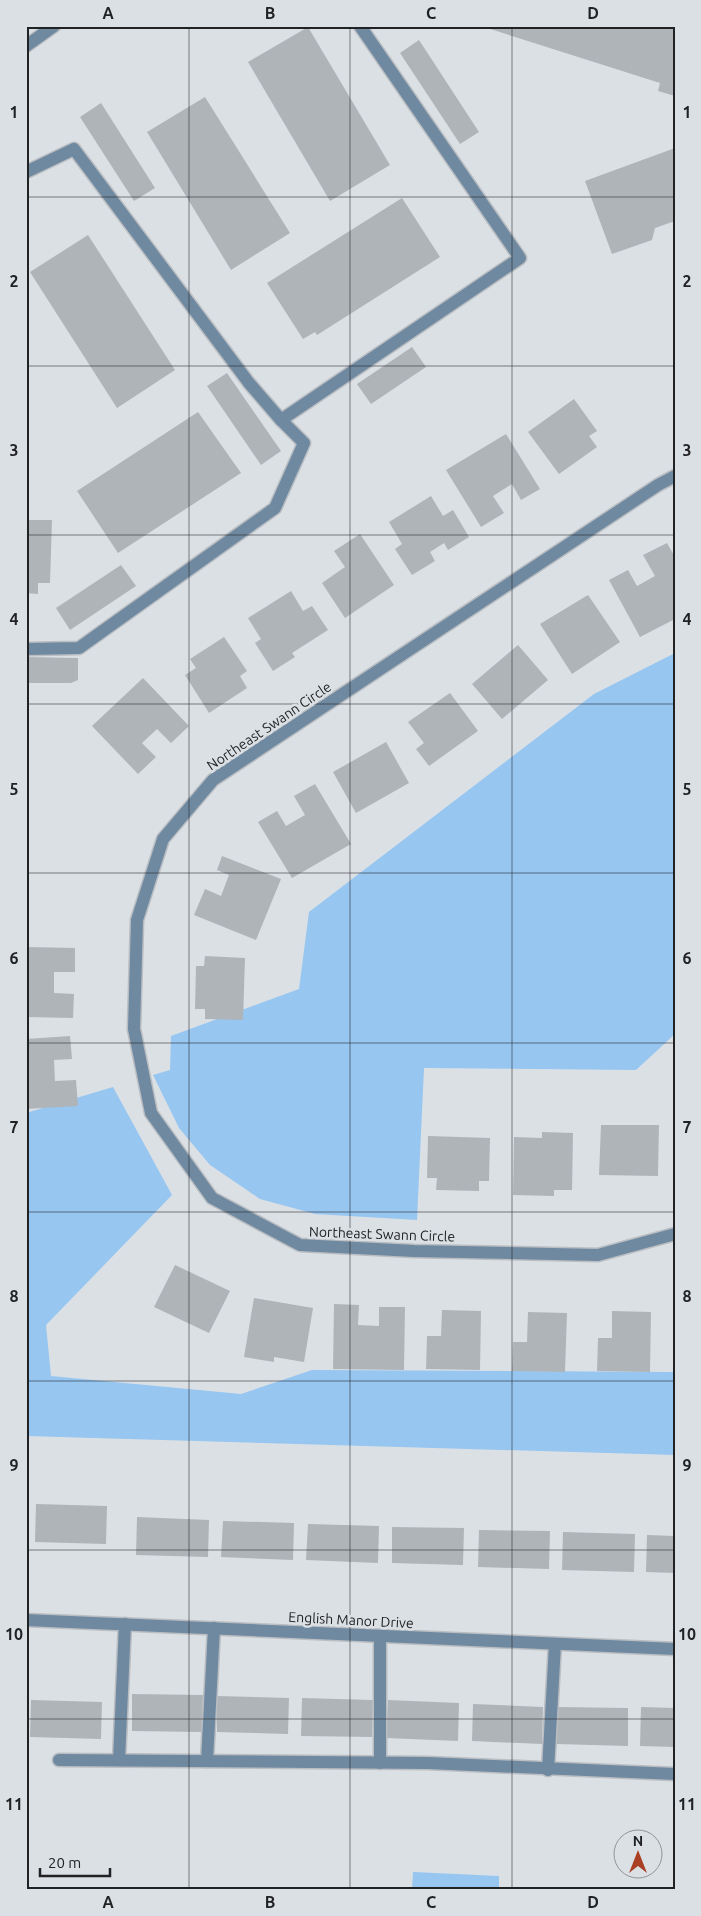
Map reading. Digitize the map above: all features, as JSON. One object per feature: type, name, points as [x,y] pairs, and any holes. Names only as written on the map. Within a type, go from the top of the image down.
[{"type":"street","points":[[26,46],[54,26]]},
{"type":"street","points":[[281,420],[520,258],[360,26]]},
{"type":"street","points":[[26,172],[74,149],[249,383],[304,443],[275,508],[79,648],[26,648]]},
{"type":"street","name":"Northeast Swann Circle","points":[[675,476],[213,780],[163,838],[137,920],[134,1029],[151,1113],[212,1198],[300,1245],[414,1252],[598,1254],[675,1234]]},
{"type":"street","name":"English Manor Drive","points":[[26,1620],[675,1649]]},
{"type":"street","points":[[118,1760],[125,1624]]},
{"type":"street","points":[[207,1761],[214,1628]]},
{"type":"street","points":[[380,1636],[380,1763]]},
{"type":"street","points":[[548,1770],[555,1644]]},
{"type":"street","points":[[59,1760],[428,1763],[548,1770],[675,1774]]},
{"type":"shaded area","points":[[675,653],[675,1034],[636,1070],[424,1068],[417,1220],[315,1214],[260,1199],[210,1165],[179,1128],[153,1075],[170,1070],[171,1036],[299,989],[309,912],[594,694]]},
{"type":"shaded area","points":[[113,1087],[172,1195],[46,1325],[51,1376],[241,1394],[312,1370],[675,1372],[675,1455],[26,1436],[26,1113]]},
{"type":"shaded area","points":[[413,1872],[499,1876],[499,1890],[412,1890]]},
{"type":"building","points":[[675,26],[675,96],[658,91],[660,83],[484,27]]},
{"type":"building","points":[[308,27],[390,165],[330,201],[248,62]]},
{"type":"building","points":[[419,40],[479,132],[460,144],[400,53]]},
{"type":"building","points":[[205,97],[290,233],[231,270],[147,132]]},
{"type":"building","points":[[101,103],[155,188],[134,201],[80,117]]},
{"type":"building","points":[[675,148],[675,221],[655,228],[652,240],[612,254],[585,181]]},
{"type":"building","points":[[402,198],[440,257],[317,335],[315,332],[303,339],[267,283]]},
{"type":"building","points":[[88,235],[175,370],[117,408],[30,272]]},
{"type":"building","points":[[412,347],[426,367],[371,404],[357,384]]},
{"type":"building","points":[[227,373],[281,451],[261,465],[207,386]]},
{"type":"building","points":[[574,399],[597,431],[589,436],[597,447],[559,474],[528,432]]},
{"type":"building","points":[[198,412],[241,473],[118,553],[77,491]]},
{"type":"building","points":[[506,434],[540,489],[521,500],[512,484],[493,496],[504,513],[481,527],[446,470]]},
{"type":"building","points":[[431,496],[443,516],[453,510],[469,537],[448,550],[444,543],[430,552],[435,561],[412,575],[395,549],[402,544],[389,522]]},
{"type":"building","points":[[26,520],[52,520],[50,583],[38,583],[38,594],[26,593]]},
{"type":"building","points":[[360,534],[394,585],[345,618],[322,583],[345,567],[334,551]]},
{"type":"building","points":[[667,543],[675,557],[675,619],[640,637],[609,580],[628,570],[637,586],[655,576],[643,555]]},
{"type":"building","points":[[121,565],[136,586],[70,630],[56,608]]},
{"type":"building","points":[[291,591],[303,611],[312,606],[328,630],[292,653],[295,657],[273,671],[255,643],[261,639],[248,618]]},
{"type":"building","points":[[588,595],[620,642],[572,674],[540,624]]},
{"type":"building","points":[[224,637],[247,671],[240,676],[247,688],[209,713],[185,675],[196,668],[190,659]]},
{"type":"building","points":[[518,645],[548,680],[502,719],[472,684]]},
{"type":"building","points":[[26,657],[78,658],[78,680],[71,683],[26,683]]},
{"type":"building","points":[[143,678],[189,726],[171,743],[157,729],[142,743],[156,757],[138,774],[92,726]]},
{"type":"building","points":[[450,693],[478,731],[429,766],[416,749],[424,743],[408,722]]},
{"type":"building","points":[[386,742],[409,783],[356,813],[333,772]]},
{"type":"building","points":[[315,784],[351,844],[292,878],[258,822],[277,811],[286,826],[305,815],[294,796]]},
{"type":"building","points":[[222,856],[281,879],[256,940],[194,915],[205,889],[221,896],[229,875],[217,870]]},
{"type":"building","points":[[26,947],[75,948],[75,972],[54,972],[54,993],[74,994],[73,1018],[26,1017]]},
{"type":"building","points":[[205,956],[245,958],[243,1020],[205,1019],[205,1009],[195,1009],[196,966],[204,966]]},
{"type":"building","points":[[70,1036],[72,1059],[54,1060],[55,1081],[76,1080],[78,1106],[26,1109],[26,1039]]},
{"type":"building","points":[[601,1125],[659,1125],[658,1176],[599,1175]]},
{"type":"building","points":[[542,1132],[573,1133],[572,1190],[554,1190],[554,1196],[513,1195],[514,1137],[542,1138]]},
{"type":"building","points":[[428,1136],[490,1138],[489,1181],[479,1181],[479,1191],[436,1190],[437,1178],[427,1178]]},
{"type":"building","points":[[175,1265],[230,1291],[209,1333],[154,1307]]},
{"type":"building","points":[[254,1298],[313,1308],[304,1362],[274,1357],[274,1362],[244,1357]]},
{"type":"building","points":[[334,1304],[359,1305],[358,1325],[379,1326],[379,1307],[405,1307],[404,1370],[333,1369]]},
{"type":"building","points":[[442,1310],[481,1311],[480,1370],[426,1369],[427,1336],[441,1336]]},
{"type":"building","points":[[612,1311],[651,1312],[650,1372],[597,1371],[598,1338],[612,1338]]},
{"type":"building","points":[[528,1312],[567,1313],[565,1372],[512,1371],[513,1342],[527,1342]]},
{"type":"building","points":[[36,1504],[107,1506],[106,1544],[35,1542]]},
{"type":"building","points":[[137,1517],[209,1520],[208,1557],[136,1555]]},
{"type":"building","points":[[223,1521],[294,1523],[293,1560],[221,1557]]},
{"type":"building","points":[[308,1524],[379,1526],[378,1563],[306,1560]]},
{"type":"building","points":[[392,1527],[464,1528],[463,1565],[392,1563]]},
{"type":"building","points":[[479,1530],[550,1531],[549,1569],[478,1567]]},
{"type":"building","points":[[563,1532],[635,1534],[634,1572],[562,1570]]},
{"type":"building","points":[[647,1535],[675,1536],[675,1573],[646,1572]]},
{"type":"building","points":[[132,1694],[203,1695],[202,1732],[132,1731]]},
{"type":"building","points":[[217,1696],[289,1698],[288,1734],[217,1732]]},
{"type":"building","points":[[302,1698],[373,1700],[372,1737],[301,1736]]},
{"type":"building","points":[[31,1700],[102,1702],[101,1739],[30,1737]]},
{"type":"building","points":[[388,1700],[459,1703],[458,1741],[386,1738]]},
{"type":"building","points":[[473,1704],[543,1707],[542,1744],[472,1741]]},
{"type":"building","points":[[557,1707],[628,1708],[628,1746],[556,1744]]},
{"type":"building","points":[[641,1707],[675,1708],[675,1747],[640,1746]]}]
